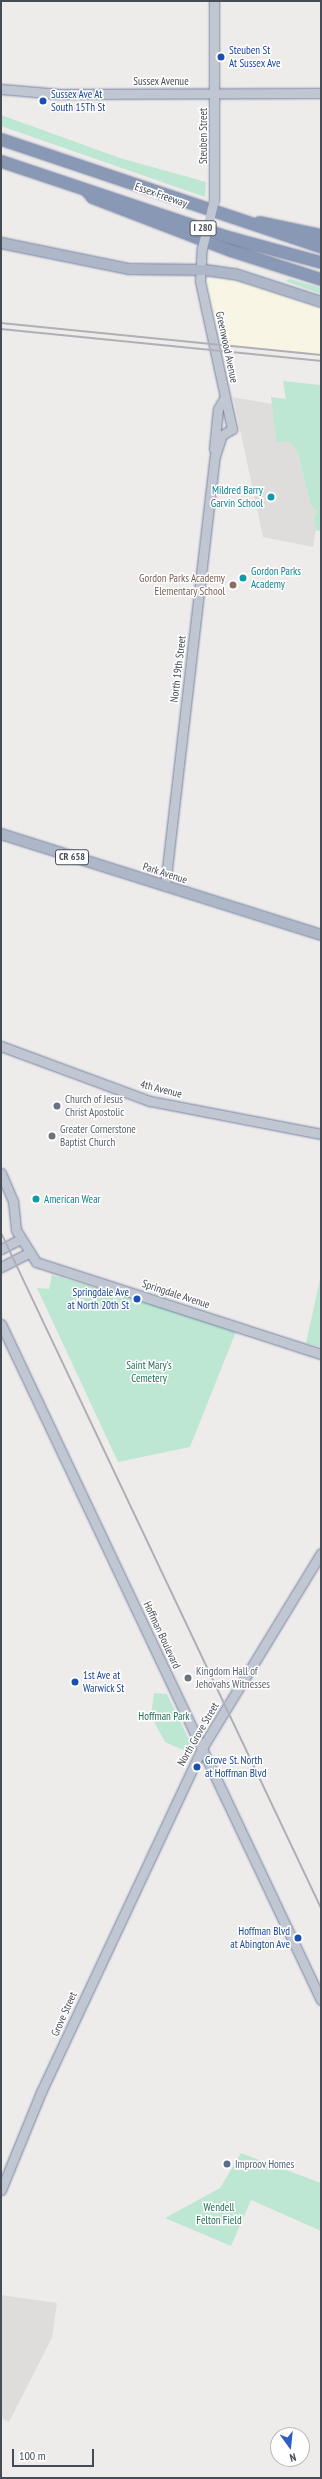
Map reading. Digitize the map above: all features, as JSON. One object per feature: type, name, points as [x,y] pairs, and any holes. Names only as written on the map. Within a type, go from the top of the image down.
[{"type":"highway","name":"Essex Freeway","points":[[1,139],[120,181],[321,247]]},
{"type":"highway","name":"Essex Freeway","points":[[1,161],[86,190],[94,190],[225,236],[321,262]]},
{"type":"highway","points":[[120,181],[263,222],[321,235]]},
{"type":"highway","points":[[86,190],[92,197],[189,234],[321,279]]},
{"type":"main road","points":[[1,243],[129,270],[199,270],[244,276],[321,302]]},
{"type":"main road","name":"Park Avenue","points":[[1,834],[321,935]]},
{"type":"street","name":"Steuben Street","points":[[199,270],[202,248],[214,200],[214,1]]},
{"type":"street","name":"Sussex Avenue","points":[[1,90],[52,94],[321,92]]},
{"type":"street","name":"Greenwood Avenue","points":[[199,270],[232,429]]},
{"type":"street","name":"North 19th Street","points":[[164,886],[215,456],[218,409],[225,397]]},
{"type":"street","name":"North 19th Street","points":[[215,456],[222,435],[232,429]]},
{"type":"street","name":"4th Avenue","points":[[1,1046],[150,1101],[321,1134]]},
{"type":"street","name":"Springdale Avenue","points":[[1,1174],[12,1198],[14,1223],[28,1253],[38,1264],[321,1354]]},
{"type":"street","points":[[1,1249],[21,1239]]},
{"type":"street","points":[[3,1263],[28,1253]]},
{"type":"street","name":"Hoffman Boulevard","points":[[1,1324],[321,2000]]},
{"type":"street","name":"Hoffman Boulevard","points":[[1,1335],[12,1346]]},
{"type":"street","name":"North Grove Street","points":[[153,1850],[202,1748],[321,1553]]},
{"type":"street","name":"Grove Street","points":[[1,2190],[41,2092],[153,1850]]},
{"type":"shaded area","points":[[216,277],[254,285],[321,307],[321,355],[231,345],[214,325],[212,334],[205,279]]},
{"type":"shaded area","points":[[233,397],[272,404],[276,443],[290,442],[298,453],[310,504],[317,512],[313,517],[316,530],[313,547],[263,537]]},
{"type":"shaded area","points":[[1,2295],[57,2303],[52,2338],[9,2422],[1,2418]]},
{"type":"green space","points":[[1,115],[120,158],[206,182],[205,197],[1,126]]},
{"type":"green space","points":[[290,279],[321,288],[321,294],[285,281]]},
{"type":"green space","points":[[283,381],[321,385],[321,531],[316,530],[313,517],[317,512],[310,504],[298,453],[290,442],[276,443],[271,397],[286,399]]},
{"type":"green space","name":"Saint Mary's Cemetery","points":[[52,1275],[237,1329],[190,1447],[118,1462],[37,1288],[49,1289]]},
{"type":"green space","points":[[321,1275],[321,1347],[306,1343]]},
{"type":"green space","name":"Hoffman Park","points":[[154,1693],[167,1694],[191,1744],[192,1754],[165,1742],[151,1716]]},
{"type":"green space","name":"Wendell Felton Field","points":[[241,2153],[321,2183],[321,2231],[251,2200],[231,2246],[165,2218],[220,2188]]},
{"type":"railway","points":[[1,323],[321,355]]},
{"type":"railway","points":[[1,329],[321,361]]},
{"type":"railway","points":[[1,1232],[321,1907]]},
{"type":"place","name":"Steuben St At Sussex Ave","points":[[221,57]]},
{"type":"place","name":"Sussex Ave At South 15Th St","points":[[43,101]]},
{"type":"place","name":"Mildred Barry Garvin School","points":[[271,497]]},
{"type":"place","name":"Gordon Parks Academy","points":[[243,578]]},
{"type":"place","name":"Gordon Parks Academy Elementary School","points":[[233,585]]},
{"type":"place","name":"Church of Jesus Christ Apostolic","points":[[57,1106]]},
{"type":"place","name":"Greater Cornerstone Baptist Church","points":[[52,1136]]},
{"type":"place","name":"American Wear","points":[[36,1199]]},
{"type":"place","name":"Springdale Ave at North 20th St","points":[[137,1299]]},
{"type":"place","name":"Kingdom Hall of Jehovahs Witnesses","points":[[188,1678]]},
{"type":"place","name":"1st Ave at Warwick St","points":[[75,1682]]},
{"type":"place","name":"Grove St. North at Hoffman Blvd","points":[[197,1767]]},
{"type":"place","name":"Hoffman Blvd at Abington Ave","points":[[298,1938]]},
{"type":"place","name":"Improov Homes","points":[[227,2164]]}]
